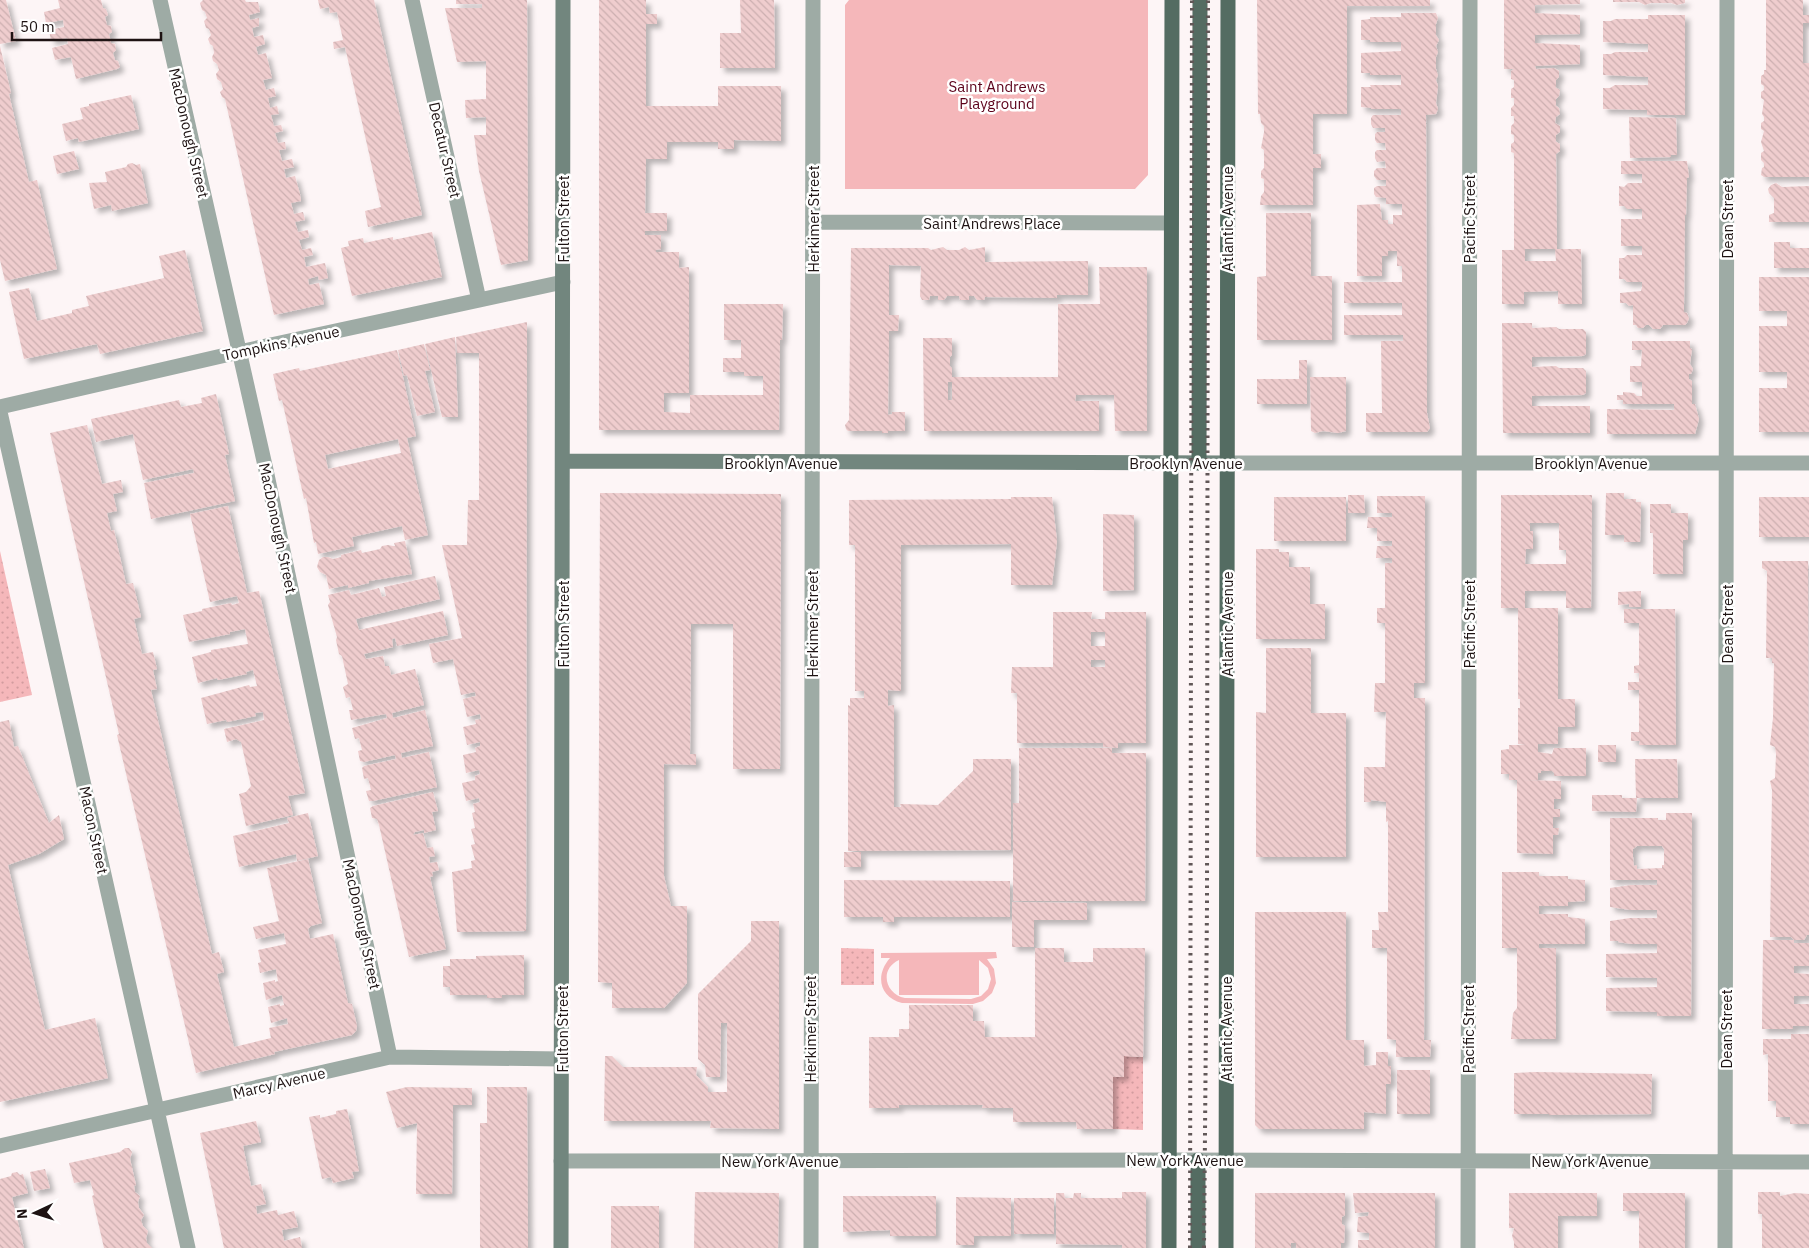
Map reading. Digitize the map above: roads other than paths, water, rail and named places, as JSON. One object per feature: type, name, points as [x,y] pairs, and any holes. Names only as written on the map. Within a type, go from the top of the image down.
[{"type":"main road","name":"Fulton Street","points":[[561,1248],[563,0]]},
{"type":"main road","points":[[1169,1248],[1172,0]]},
{"type":"main road","points":[[1199,463],[1200,0]]},
{"type":"main road","name":"Atlantic Avenue","points":[[1226,1248],[1228,0]]},
{"type":"main road","name":"Brooklyn Avenue","points":[[562,462],[1227,463]]},
{"type":"main road","points":[[1198,1160],[1198,1248]]},
{"type":"street","name":"MacDonough Street","points":[[160,0],[266,470],[390,1057]]},
{"type":"street","name":"Decatur Street","points":[[412,0],[479,300]]},
{"type":"street","name":"Herkimer Street","points":[[811,1248],[810,930],[813,0]]},
{"type":"street","name":"Pacific Street","points":[[1468,1248],[1470,0]]},
{"type":"street","name":"Dean Street","points":[[1725,1248],[1727,0]]},
{"type":"street","name":"Saint Andrews Place","points":[[813,222],[1171,223]]},
{"type":"street","name":"Tompkins Avenue","points":[[0,407],[239,352],[563,282]]},
{"type":"street","name":"Macon Street","points":[[0,412],[188,1248]]},
{"type":"street","name":"Brooklyn Avenue","points":[[1227,463],[1809,463]]},
{"type":"street","name":"Marcy Avenue","points":[[0,1146],[390,1057],[562,1059]]},
{"type":"street","name":"New York Avenue","points":[[561,1161],[1226,1160],[1809,1162]]},
{"type":"railway","points":[[1190,1248],[1192,0]]},
{"type":"railway","points":[[1204,1248],[1207,905],[1208,0]]},
{"type":"park label","name":"Saint Andrews Playground","points":[[997,94]]}]
